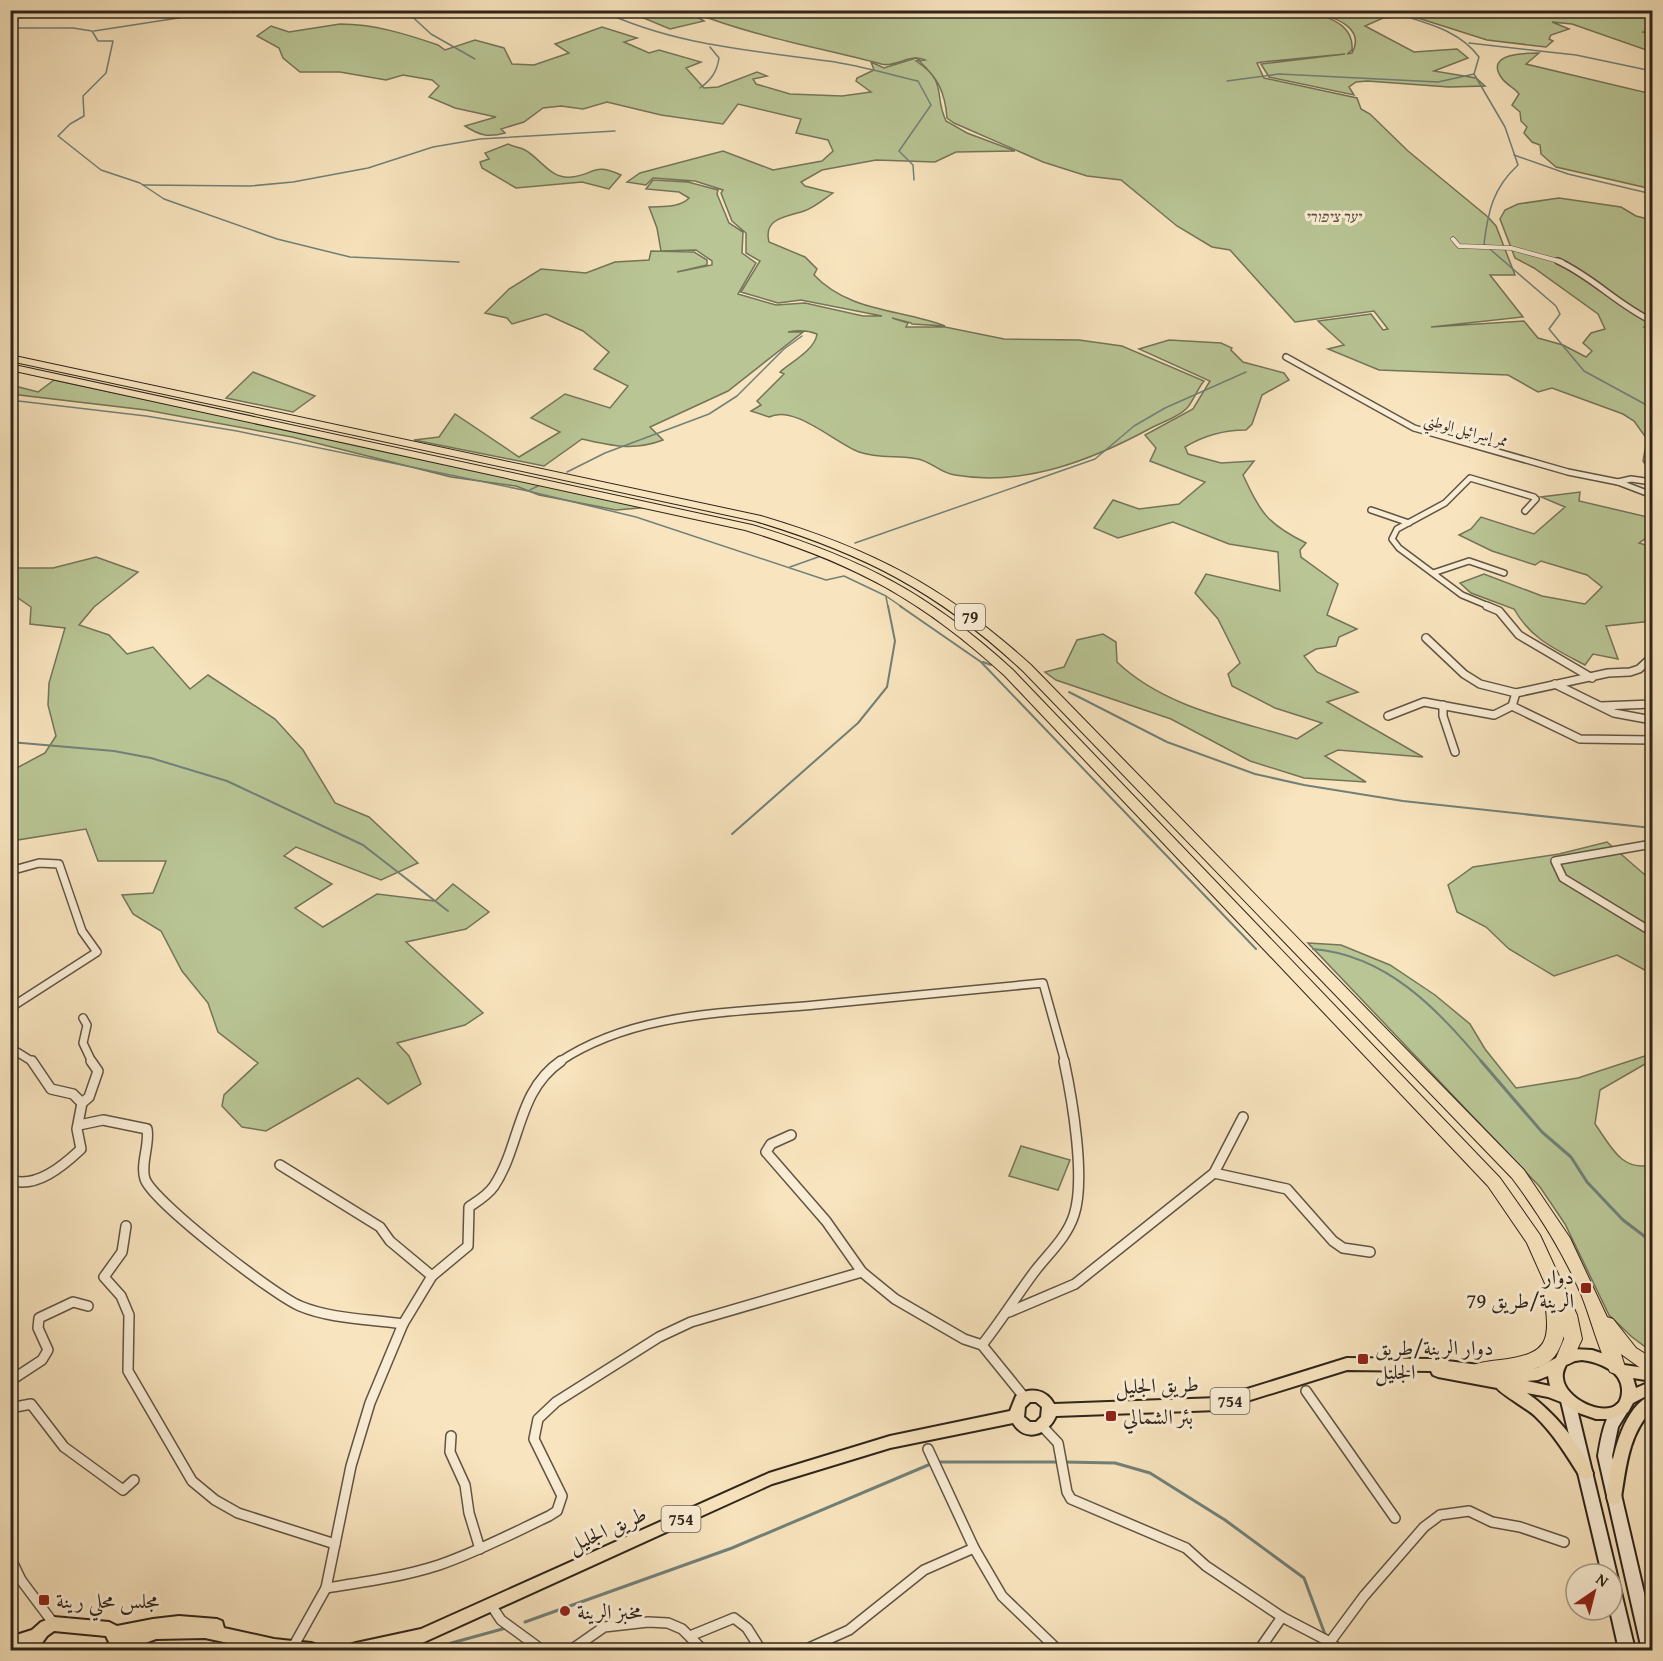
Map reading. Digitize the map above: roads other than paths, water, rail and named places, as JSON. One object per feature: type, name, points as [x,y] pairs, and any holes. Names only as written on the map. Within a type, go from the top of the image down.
[{"type":"highway","name":"79","points":[[10,358],[757,518],[844,546],[933,591],[984,627],[1027,668],[1518,1174],[1551,1218],[1577,1263],[1600,1315],[1617,1368]]},
{"type":"highway","name":"79","points":[[10,367],[748,527],[832,555],[900,587],[967,633],[1008,673],[1469,1156],[1521,1218],[1534,1240],[1573,1332],[1572,1345],[1562,1361]]},
{"type":"highway","points":[[1483,1375],[1528,1363],[1546,1353],[1552,1346],[1557,1321],[1549,1274]]},
{"type":"highway","points":[[1600,1315],[1630,1353],[1653,1367]]},
{"type":"main road","name":"754","points":[[1483,1375],[1530,1375],[1577,1354],[1591,1355],[1617,1368],[1653,1375]]},
{"type":"main road","points":[[1562,1361],[1555,1378],[1566,1399],[1607,1562]]},
{"type":"main road","name":"طريق الجليل","points":[[1051,1410],[1218,1404],[1347,1364],[1403,1364],[1483,1375]]},
{"type":"main road","points":[[1617,1368],[1629,1386],[1627,1402],[1611,1425],[1606,1440],[1606,1465],[1650,1650]]},
{"type":"main road","name":"754","points":[[1483,1375],[1550,1391],[1584,1410],[1600,1414],[1611,1413],[1653,1387]]},
{"type":"main road","points":[[1483,1375],[1512,1390],[1537,1407],[1558,1431],[1586,1473]]},
{"type":"main road","points":[[1025,1398],[1040,1399],[1051,1410],[1051,1418],[1042,1426],[1025,1425],[1016,1416],[1017,1405],[1025,1398]]},
{"type":"main road","points":[[1614,1498],[1625,1440],[1637,1417],[1653,1401]]},
{"type":"main road","name":"طريق الجليل","points":[[356,1650],[422,1636],[770,1479],[890,1442],[1016,1416]]},
{"type":"main road","points":[[1621,1622],[1627,1650]]},
{"type":"main road","points":[[10,1645],[37,1643],[46,1626],[54,1624],[80,1628],[99,1627],[113,1644],[156,1632],[206,1631],[311,1650]]},
{"type":"street","points":[[1453,239],[1459,246],[1512,246],[1566,265],[1590,278],[1637,314],[1653,321]]},
{"type":"street","name":"ممر إسرائيل الوطني","points":[[1286,357],[1345,392],[1414,428],[1484,446],[1568,472],[1618,482],[1653,495]]},
{"type":"street","points":[[1525,511],[1534,503],[1536,499],[1534,497],[1470,478],[1445,503],[1397,529],[1392,539],[1399,548],[1462,595],[1499,611],[1519,635],[1592,678]]},
{"type":"street","points":[[1618,482],[1630,479],[1653,482]]},
{"type":"street","points":[[1371,510],[1409,523]]},
{"type":"street","points":[[1433,573],[1463,559],[1471,559],[1504,573]]},
{"type":"street","points":[[1426,638],[1464,674],[1480,684],[1516,693],[1630,672],[1640,669],[1653,657]]},
{"type":"street","points":[[1555,684],[1598,706],[1640,720],[1653,720]]},
{"type":"street","points":[[1388,717],[1424,702],[1494,715],[1512,706],[1516,693]]},
{"type":"street","points":[[1598,706],[1653,704]]},
{"type":"street","points":[[1443,705],[1443,716],[1455,752]]},
{"type":"street","points":[[1512,706],[1580,740],[1653,740]]},
{"type":"street","points":[[1653,844],[1555,861],[1563,878],[1653,932]]},
{"type":"street","points":[[10,871],[39,863],[59,864],[82,931],[97,952],[10,1008]]},
{"type":"street","points":[[292,1648],[326,1588],[351,1466],[367,1413],[403,1324],[432,1276],[468,1246],[469,1207],[494,1187],[530,1094],[540,1078],[591,1043],[633,1028],[676,1018],[1043,983],[1063,1047],[1078,1155],[1077,1202],[1074,1217],[1031,1275],[1008,1313],[982,1345]]},
{"type":"street","points":[[81,1103],[89,1097],[98,1071],[81,1042],[81,1035],[87,1025],[83,1018]]},
{"type":"street","points":[[10,1180],[24,1183],[35,1180],[70,1160],[81,1149],[76,1129],[79,1125],[81,1103],[73,1094],[54,1094],[43,1083],[32,1061],[17,1052]]},
{"type":"street","points":[[1008,1313],[1075,1284],[1214,1173],[1243,1117]]},
{"type":"street","points":[[79,1125],[103,1120],[147,1129],[149,1135],[144,1164],[146,1181],[155,1192],[180,1218],[297,1305],[318,1312],[403,1324]]},
{"type":"street","points":[[791,1134],[771,1144],[765,1152],[826,1221],[862,1272],[895,1299],[964,1339],[982,1345],[1025,1398]]},
{"type":"street","points":[[280,1165],[380,1227],[390,1241],[432,1276]]},
{"type":"street","points":[[1214,1173],[1287,1189],[1333,1241],[1343,1248],[1370,1252]]},
{"type":"street","points":[[126,1226],[122,1252],[104,1276],[121,1296],[129,1315],[128,1371],[192,1481],[214,1500],[238,1514],[335,1544]]},
{"type":"street","points":[[326,1588],[404,1575],[440,1565],[480,1549],[549,1516],[561,1504],[562,1496],[534,1438],[538,1419],[556,1402],[659,1337],[690,1322],[862,1272]]},
{"type":"street","points":[[10,1381],[42,1360],[48,1350],[38,1328],[39,1318],[73,1302],[88,1306]]},
{"type":"street","points":[[1306,1391],[1395,1518]]},
{"type":"street","points":[[10,1408],[31,1404],[64,1447],[123,1490],[134,1480]]},
{"type":"street","points":[[1042,1426],[1052,1432],[1058,1443],[1067,1492],[1071,1499],[1186,1548],[1206,1566],[1282,1617],[1330,1642],[1339,1650]]},
{"type":"street","points":[[451,1436],[450,1452],[465,1485],[469,1514],[480,1549]]},
{"type":"street","points":[[928,1449],[974,1548],[1002,1596],[1058,1650]]},
{"type":"street","points":[[1330,1642],[1364,1596],[1424,1527],[1440,1515],[1469,1511],[1492,1522],[1520,1527],[1564,1542]]},
{"type":"street","points":[[810,1647],[849,1630],[924,1570],[974,1548]]},
{"type":"street","points":[[10,1557],[16,1579],[54,1624]]},
{"type":"street","points":[[491,1605],[501,1620],[542,1650]]},
{"type":"street","points":[[1259,1650],[1282,1617]]},
{"type":"street","points":[[690,1636],[735,1618],[741,1621],[752,1634],[761,1650]]},
{"type":"street","points":[[571,1650],[604,1627],[618,1624],[668,1623],[690,1636],[703,1650]]},
{"type":"waterway","points":[[94,31],[230,10]]},
{"type":"waterway","points":[[405,10],[431,34],[475,59]]},
{"type":"waterway","points":[[600,10],[628,22],[683,39],[862,67],[918,81],[931,105],[899,151],[913,165],[914,180]]},
{"type":"waterway","points":[[1386,10],[1437,27],[1460,39],[1479,57],[1474,74]]},
{"type":"waterway","points":[[10,28],[73,28],[92,31],[98,41],[113,41],[106,73],[83,96],[84,116],[70,124],[58,136],[101,170],[143,185]]},
{"type":"waterway","points":[[1469,43],[1576,55],[1652,71]]},
{"type":"waterway","points":[[700,88],[713,75],[718,63],[719,58],[710,47]]},
{"type":"waterway","points":[[1227,81],[1279,74],[1438,82],[1474,74]]},
{"type":"waterway","points":[[1474,74],[1505,127],[1515,155]]},
{"type":"waterway","points":[[143,185],[250,186],[293,182],[368,168],[433,147],[480,139],[615,131]]},
{"type":"waterway","points":[[1515,155],[1568,174],[1652,194]]},
{"type":"waterway","points":[[1515,155],[1518,165],[1497,191],[1487,221],[1484,244],[1556,306],[1560,314],[1549,329],[1584,371],[1652,408]]},
{"type":"waterway","points":[[143,185],[164,199],[277,239],[350,257],[459,262]]},
{"type":"waterway","points":[[567,472],[605,453],[709,414],[737,396],[784,349],[802,336]]},
{"type":"waterway","points":[[855,543],[1095,459],[1134,426],[1165,408],[1246,372]]},
{"type":"waterway","points":[[10,400],[146,416],[237,431],[528,491]]},
{"type":"waterway","points":[[528,491],[542,484]]},
{"type":"waterway","points":[[528,491],[636,517],[826,580],[844,576],[886,596],[902,607]]},
{"type":"waterway","points":[[790,567],[821,556]]},
{"type":"waterway","points":[[886,597],[888,607]]},
{"type":"waterway","points":[[732,834],[858,723],[887,687],[895,641],[888,606]]},
{"type":"waterway","points":[[900,606],[981,662],[1256,949]]},
{"type":"waterway","points":[[983,662],[991,665]]},
{"type":"waterway","points":[[1069,692],[1167,742],[1255,774],[1304,785],[1403,801],[1652,828]]},
{"type":"waterway","points":[[10,742],[114,751],[151,758],[227,781],[363,845],[448,911]]},
{"type":"waterway","points":[[1313,949],[1340,953],[1387,973],[1428,1005],[1482,1062]]},
{"type":"waterway","points":[[1481,1061],[1542,1132],[1571,1157],[1587,1182],[1623,1220],[1652,1242]]},
{"type":"waterway","points":[[938,1462],[1059,1462]]},
{"type":"waterway","points":[[1064,1462],[1115,1463],[1150,1473],[1225,1520],[1304,1578],[1326,1637]]},
{"type":"waterway","points":[[525,1622],[732,1548],[933,1463]]},
{"type":"waterway","points":[[426,1650],[506,1628]]},
{"type":"place","name":"دوار الرينة/طريق 79","points":[[1586,1288]]},
{"type":"place","name":"دوار الرينة/طريق الجليل","points":[[1363,1359]]},
{"type":"place","name":"بئر الشمالي","points":[[1111,1416]]},
{"type":"place","name":"مجلس محلي رينة","points":[[44,1600]]},
{"type":"place","name":"مخبز الرينة","points":[[565,1611]]},
{"type":"park label","name":"יער ציפורי","points":[[1333,216]]}]
